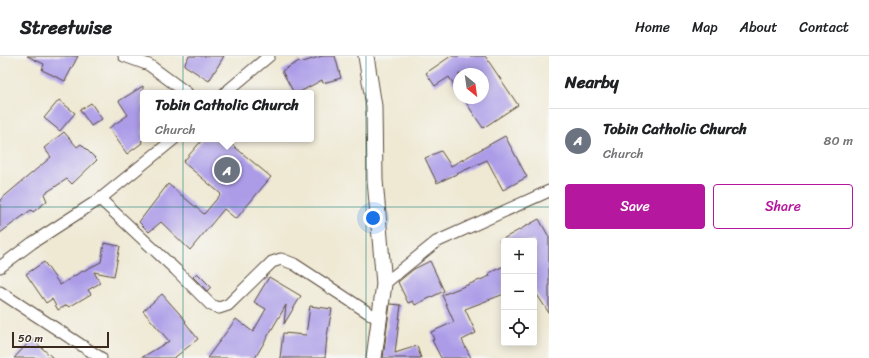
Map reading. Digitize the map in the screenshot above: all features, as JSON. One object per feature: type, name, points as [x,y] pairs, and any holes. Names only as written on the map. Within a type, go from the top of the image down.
[{"type":"main road","points":[[366,56],[374,106],[375,180],[384,284],[378,319],[374,358]]},
{"type":"street","points":[[124,56],[149,65],[183,90]]},
{"type":"street","points":[[228,90],[268,56]]},
{"type":"street","points":[[0,266],[32,243],[100,199],[170,142]]},
{"type":"street","points":[[384,284],[436,242],[549,191]]},
{"type":"street","points":[[100,199],[211,305],[219,308],[228,305],[264,268],[272,262],[281,259],[294,264],[378,319]]},
{"type":"street","points":[[0,292],[101,358]]},
{"type":"building","points":[[27,56],[78,56],[65,81],[42,70],[44,64]]},
{"type":"building","points":[[189,56],[224,56],[209,81],[184,65]]},
{"type":"building","points":[[322,56],[335,56],[341,78],[323,83],[322,80],[304,90],[292,90],[282,71],[299,61],[300,63]]},
{"type":"building","points":[[451,56],[485,56],[518,105],[483,128],[467,104],[489,104],[489,68],[453,68],[453,83],[449,77],[435,86],[426,73]]},
{"type":"building","points":[[143,86],[143,90],[140,90],[140,142],[142,143],[127,154],[109,128],[128,115],[119,101]]},
{"type":"building","points":[[59,100],[75,113],[60,131],[44,118]]},
{"type":"building","points":[[91,103],[102,119],[91,126],[80,110]]},
{"type":"building","points":[[64,132],[77,147],[81,144],[97,160],[72,184],[67,179],[44,194],[47,201],[33,212],[31,210],[0,233],[0,200],[51,157],[44,148]]},
{"type":"building","points":[[505,136],[527,177],[503,190],[487,160],[437,183],[425,158],[441,151],[451,166]]},
{"type":"building","points":[[200,142],[229,142],[271,177],[236,219],[224,209],[190,250],[161,222],[149,232],[139,222],[168,184],[204,214],[221,194],[183,162]]},
{"type":"building","points":[[539,219],[549,237],[549,313],[537,295],[537,238],[504,238]]},
{"type":"building","points":[[104,243],[120,246],[114,276],[94,272],[100,283],[88,290],[91,294],[69,307],[67,305],[58,310],[52,299],[46,303],[26,274],[44,262],[60,285],[101,262]]},
{"type":"building","points":[[430,261],[444,291],[415,305],[413,301],[408,303],[398,282],[414,269]]},
{"type":"building","points":[[501,267],[501,295],[465,309],[476,333],[462,340],[471,358],[441,358],[432,340],[434,340],[431,332],[454,322],[442,295],[490,276],[489,273]]},
{"type":"building","points":[[197,273],[211,287],[207,291],[193,277]]},
{"type":"building","points":[[269,277],[301,296],[284,324],[286,305],[255,358],[207,358],[236,319],[253,332],[266,309],[254,302]]},
{"type":"building","points":[[162,294],[186,321],[185,322],[198,339],[174,358],[141,358],[169,341],[143,311]]},
{"type":"building","points":[[390,304],[401,305],[395,353],[417,346],[421,358],[383,358]]},
{"type":"building","points":[[310,306],[332,309],[325,358],[280,358],[283,333],[306,335]]},
{"type":"building","points":[[32,339],[53,358],[14,358]]},
{"type":"place","name":"Tobin Catholic Church","points":[[227,170]]}]
